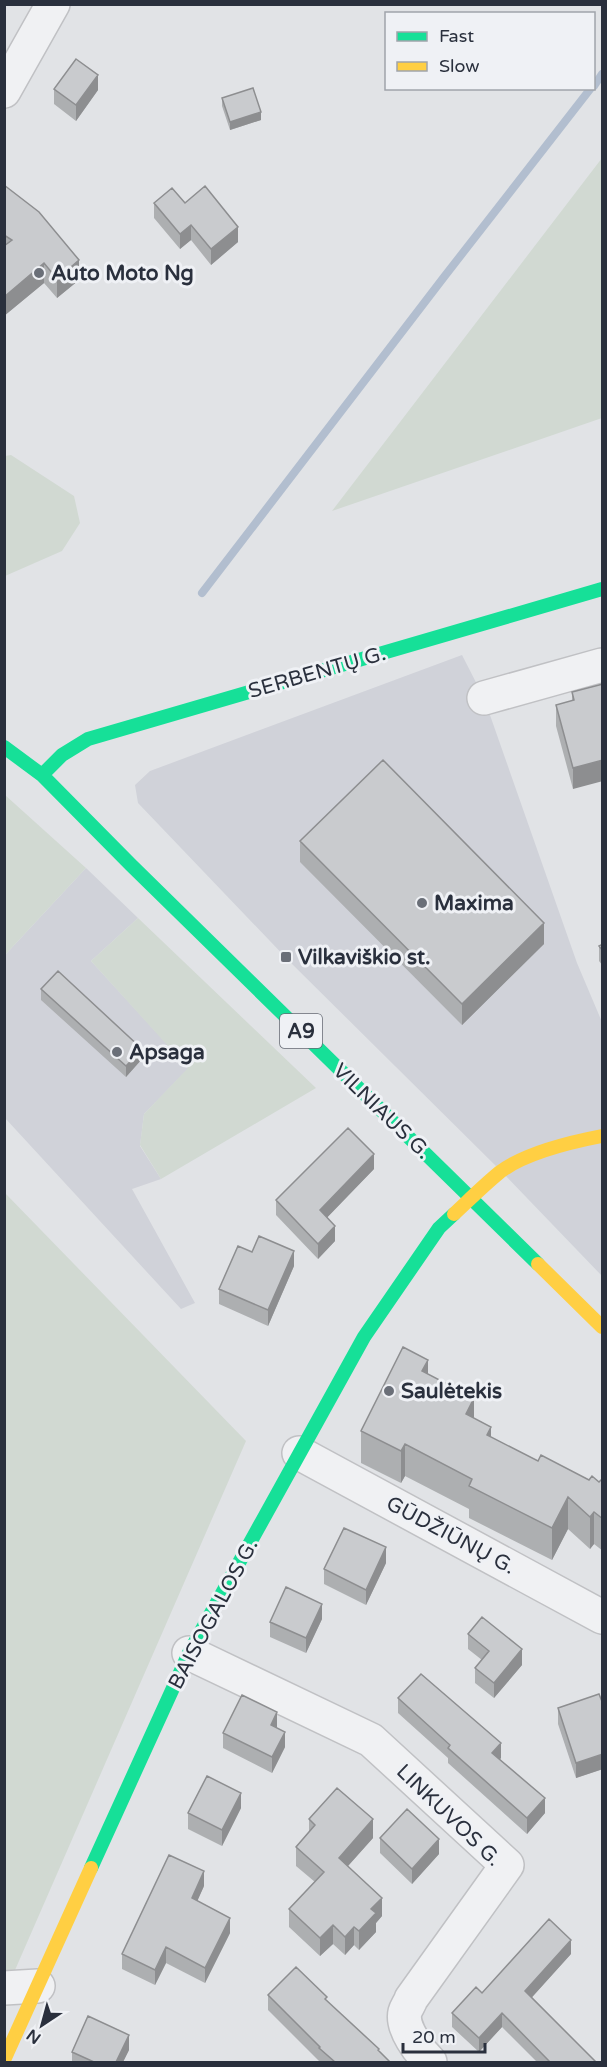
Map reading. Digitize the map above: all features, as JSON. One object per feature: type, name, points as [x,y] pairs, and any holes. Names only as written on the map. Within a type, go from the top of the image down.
[{"type":"main road","name":"SERBENTŲ G.","points":[[42,775],[62,755],[88,739],[603,589]]},
{"type":"main road","name":"VILNIAUS G.","points":[[4,747],[42,775],[603,1327]]},
{"type":"main road","name":"BAISOGALOS G.","points":[[4,2060],[189,1653],[364,1337],[439,1228],[501,1171],[536,1154],[568,1143],[603,1136]]},
{"type":"street","points":[[4,91],[53,4]]},
{"type":"street","points":[[484,698],[603,665]]},
{"type":"street","name":"GŪDŽIŪNŲ G.","points":[[298,1453],[603,1617]]},
{"type":"street","name":"LINKUVOS G.","points":[[189,1653],[371,1740],[507,1865],[411,1999],[404,2014],[409,2034],[419,2051],[430,2062]]},
{"type":"street","points":[[4,1988],[38,1986]]},
{"type":"shaded area","points":[[602,158],[602,418],[332,511]]},
{"type":"shaded area","points":[[11,455],[74,496],[80,523],[62,551],[5,576],[5,456]]},
{"type":"shaded area","points":[[462,655],[484,698],[577,963],[602,1022],[602,1276],[501,1171],[290,962],[138,803],[135,785],[150,771]]},
{"type":"shaded area","points":[[5,795],[86,868],[5,955]]},
{"type":"shaded area","points":[[86,868],[138,918],[91,961],[189,1068],[144,1114],[140,1146],[161,1179],[132,1189],[195,1303],[181,1309],[5,1118],[5,955]]},
{"type":"shaded area","points":[[138,918],[316,1088],[161,1179],[140,1145],[144,1114],[188,1068],[91,961]]},
{"type":"shaded area","points":[[5,1193],[246,1441],[5,1993]]},
{"type":"building","points":[[76,59],[98,75],[76,105],[54,89]]},
{"type":"building","points":[[253,88],[261,112],[230,122],[222,98]]},
{"type":"building","points":[[4,185],[39,212],[79,260],[57,279],[44,263],[4,297],[4,246],[12,240],[4,235]]},
{"type":"building","points":[[205,186],[238,227],[211,249],[191,225],[180,234],[154,203],[172,188],[185,203]]},
{"type":"building","points":[[603,684],[603,760],[573,768],[556,705],[574,700],[572,692]]},
{"type":"building","name":"Maxima","points":[[383,760],[544,923],[462,1004],[300,841]]},
{"type":"building","points":[[58,971],[142,1049],[126,1066],[41,989]]},
{"type":"building","points":[[348,1128],[374,1154],[320,1210],[335,1226],[318,1244],[276,1200]]},
{"type":"building","points":[[259,1236],[294,1251],[268,1310],[219,1289],[238,1246],[252,1252]]},
{"type":"building","points":[[403,1347],[428,1360],[422,1371],[474,1398],[466,1414],[491,1427],[487,1435],[538,1461],[541,1455],[589,1480],[592,1476],[599,1482],[603,1478],[603,1519],[594,1512],[590,1517],[568,1497],[552,1528],[469,1486],[472,1479],[405,1444],[401,1451],[361,1431]]},
{"type":"building","points":[[344,1528],[386,1547],[366,1590],[324,1569]]},
{"type":"building","points":[[286,1587],[322,1604],[306,1638],[270,1622]]},
{"type":"building","points":[[482,1617],[522,1649],[494,1683],[475,1668],[489,1651],[468,1634]]},
{"type":"building","points":[[421,1674],[501,1743],[492,1753],[545,1798],[527,1818],[448,1748],[450,1745],[398,1698]]},
{"type":"building","points":[[599,1694],[603,1704],[603,1754],[576,1763],[558,1708]]},
{"type":"building","points":[[242,1695],[277,1712],[271,1725],[285,1732],[272,1757],[223,1733]]},
{"type":"building","points":[[207,1776],[241,1793],[222,1830],[188,1813]]},
{"type":"building","points":[[337,1788],[373,1819],[339,1858],[382,1898],[371,1909],[376,1913],[359,1931],[354,1927],[345,1937],[333,1925],[320,1938],[289,1909],[324,1872],[296,1847],[315,1825],[309,1819]]},
{"type":"building","points":[[407,1809],[439,1839],[412,1869],[380,1838]]},
{"type":"building","points":[[169,1855],[204,1871],[192,1898],[230,1918],[205,1968],[166,1947],[155,1970],[122,1954]]},
{"type":"building","points":[[549,1919],[571,1940],[525,1991],[596,2062],[550,2062],[502,2013],[479,2038],[452,2013],[476,1987],[482,1993]]},
{"type":"building","points":[[296,1967],[327,1997],[325,1999],[390,2062],[335,2062],[319,2048],[268,1995]]},
{"type":"building","points":[[88,2016],[129,2035],[116,2062],[94,2062],[72,2052]]},
{"type":"waterway","points":[[595,84],[602,74]]},
{"type":"waterway","points":[[202,593],[589,90]]},
{"type":"traffic: fast","points":[[42,775],[62,755],[88,739],[602,589]]},
{"type":"traffic: fast","points":[[4,747],[42,775],[538,1264]]},
{"type":"traffic: fast","points":[[91,1868],[189,1653],[364,1337],[439,1228],[454,1214]]},
{"type":"traffic: slow","points":[[454,1214],[510,1165],[549,1149],[602,1136]]},
{"type":"traffic: slow","points":[[538,1264],[602,1327]]},
{"type":"traffic: slow","points":[[4,2060],[91,1868]]},
{"type":"place","name":"Auto Moto Ng","points":[[39,273]]},
{"type":"place","name":"Maxima","points":[[422,903]]},
{"type":"place","name":"Vilkaviškio st.","points":[[286,957]]},
{"type":"place","name":"Apsaga","points":[[117,1052]]},
{"type":"place","name":"Saulėtekis","points":[[389,1391]]}]
